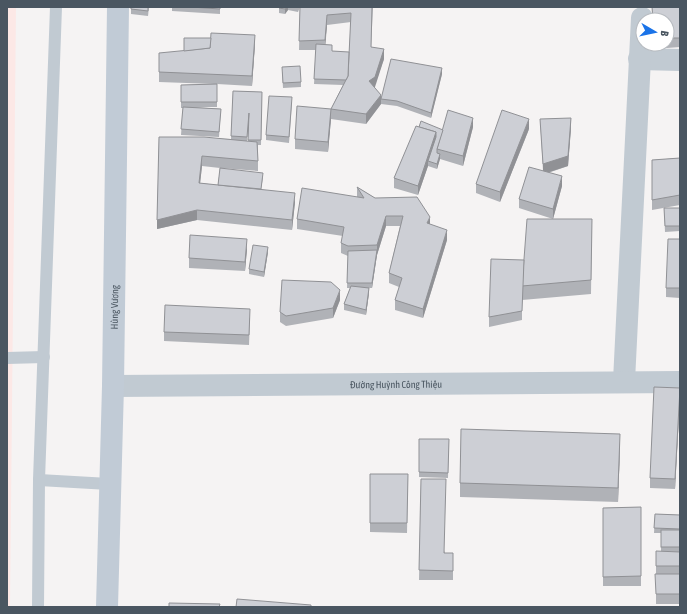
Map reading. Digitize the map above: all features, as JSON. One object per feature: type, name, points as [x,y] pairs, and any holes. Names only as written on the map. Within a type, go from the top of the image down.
[{"type":"main road","name":"Hùng Vương","points":[[106,607],[113,386],[118,7]]},
{"type":"street","points":[[624,382],[640,52]]},
{"type":"street","points":[[640,59],[680,60]]},
{"type":"street","name":"Đường Huỳnh Công Thiệu","points":[[113,386],[680,382]]},
{"type":"lane","points":[[38,607],[39,480],[56,7]]},
{"type":"lane","points":[[7,358],[44,357]]},
{"type":"lane","points":[[39,480],[109,484]]},
{"type":"shaded area","points":[[7,7],[16,7],[10,607],[7,607]]},
{"type":"building","points":[[131,7],[148,7],[148,11],[131,9]]},
{"type":"building","points":[[191,7],[220,7],[220,9]]},
{"type":"building","points":[[300,7],[372,7],[371,47],[384,49],[375,77],[369,81],[381,95],[366,114],[331,109],[348,76],[351,13],[327,15],[325,40],[299,41]]},
{"type":"building","points":[[652,7],[680,7],[680,38],[675,38],[675,12],[652,12]]},
{"type":"building","points":[[211,33],[255,35],[252,76],[159,72],[159,53],[210,48]]},
{"type":"building","points":[[184,38],[211,38],[210,48],[184,51]]},
{"type":"building","points":[[316,44],[332,45],[332,51],[349,52],[348,76],[346,80],[314,79]]},
{"type":"building","points":[[391,59],[442,68],[431,113],[397,101],[381,99]]},
{"type":"building","points":[[300,66],[301,82],[283,83],[282,67]]},
{"type":"building","points":[[217,84],[217,102],[181,102],[181,85]]},
{"type":"building","points":[[233,91],[262,92],[261,140],[248,140],[249,113],[247,137],[231,136]]},
{"type":"building","points":[[269,96],[292,97],[289,137],[266,135]]},
{"type":"building","points":[[297,106],[331,109],[328,142],[295,139]]},
{"type":"building","points":[[183,107],[221,109],[219,132],[181,129]]},
{"type":"building","points":[[448,110],[473,118],[463,156],[437,149]]},
{"type":"building","points":[[502,110],[529,119],[500,192],[476,184]]},
{"type":"building","points":[[571,118],[568,156],[543,164],[540,119]]},
{"type":"building","points":[[421,121],[443,130],[437,149],[437,153],[440,154],[437,164],[428,161],[436,137],[436,132],[419,127]]},
{"type":"building","points":[[416,126],[436,132],[418,186],[394,178]]},
{"type":"building","points":[[159,137],[204,137],[257,142],[258,161],[202,156],[199,183],[295,193],[292,220],[197,210],[157,220]]},
{"type":"building","points":[[680,158],[680,195],[652,200],[652,160]]},
{"type":"building","points":[[529,167],[562,176],[553,209],[519,199]]},
{"type":"building","points":[[220,168],[263,173],[261,189],[218,185]]},
{"type":"building","points":[[357,187],[375,198],[417,197],[430,217],[427,223],[447,230],[423,309],[395,300],[402,278],[389,273],[403,216],[386,216],[377,245],[348,246],[341,243],[344,227],[297,219],[302,188],[364,198]]},
{"type":"building","points":[[664,208],[680,208],[680,226],[665,226]]},
{"type":"building","points":[[527,219],[592,219],[591,280],[522,286]]},
{"type":"building","points":[[190,235],[247,239],[245,262],[189,258]]},
{"type":"building","points":[[668,239],[680,239],[680,288],[666,288]]},
{"type":"building","points":[[253,245],[268,247],[264,272],[249,269]]},
{"type":"building","points":[[377,250],[372,283],[347,283],[348,251]]},
{"type":"building","points":[[491,259],[524,260],[522,311],[489,317]]},
{"type":"building","points":[[282,280],[331,282],[340,290],[333,308],[286,316],[280,312]]},
{"type":"building","points":[[351,286],[369,288],[366,310],[344,304]]},
{"type":"building","points":[[165,305],[250,309],[249,335],[164,332]]},
{"type":"building","points":[[654,387],[680,388],[675,479],[650,478]]},
{"type":"building","points":[[461,429],[620,434],[618,488],[460,483]]},
{"type":"building","points":[[419,439],[449,439],[448,473],[419,472]]},
{"type":"building","points":[[370,474],[408,474],[407,523],[370,523]]},
{"type":"building","points":[[421,479],[446,479],[444,553],[453,553],[453,571],[419,570]]},
{"type":"building","points":[[641,507],[641,576],[603,577],[603,508]]},
{"type":"building","points":[[655,514],[680,515],[680,529],[654,528]]},
{"type":"building","points":[[661,530],[680,530],[680,547],[661,547]]},
{"type":"building","points":[[656,551],[680,552],[680,566],[656,566]]},
{"type":"building","points":[[655,574],[680,574],[680,594],[656,594]]},
{"type":"building","points":[[237,599],[311,605],[311,607],[236,607]]},
{"type":"building","points":[[169,603],[220,604],[219,607],[169,607]]}]
